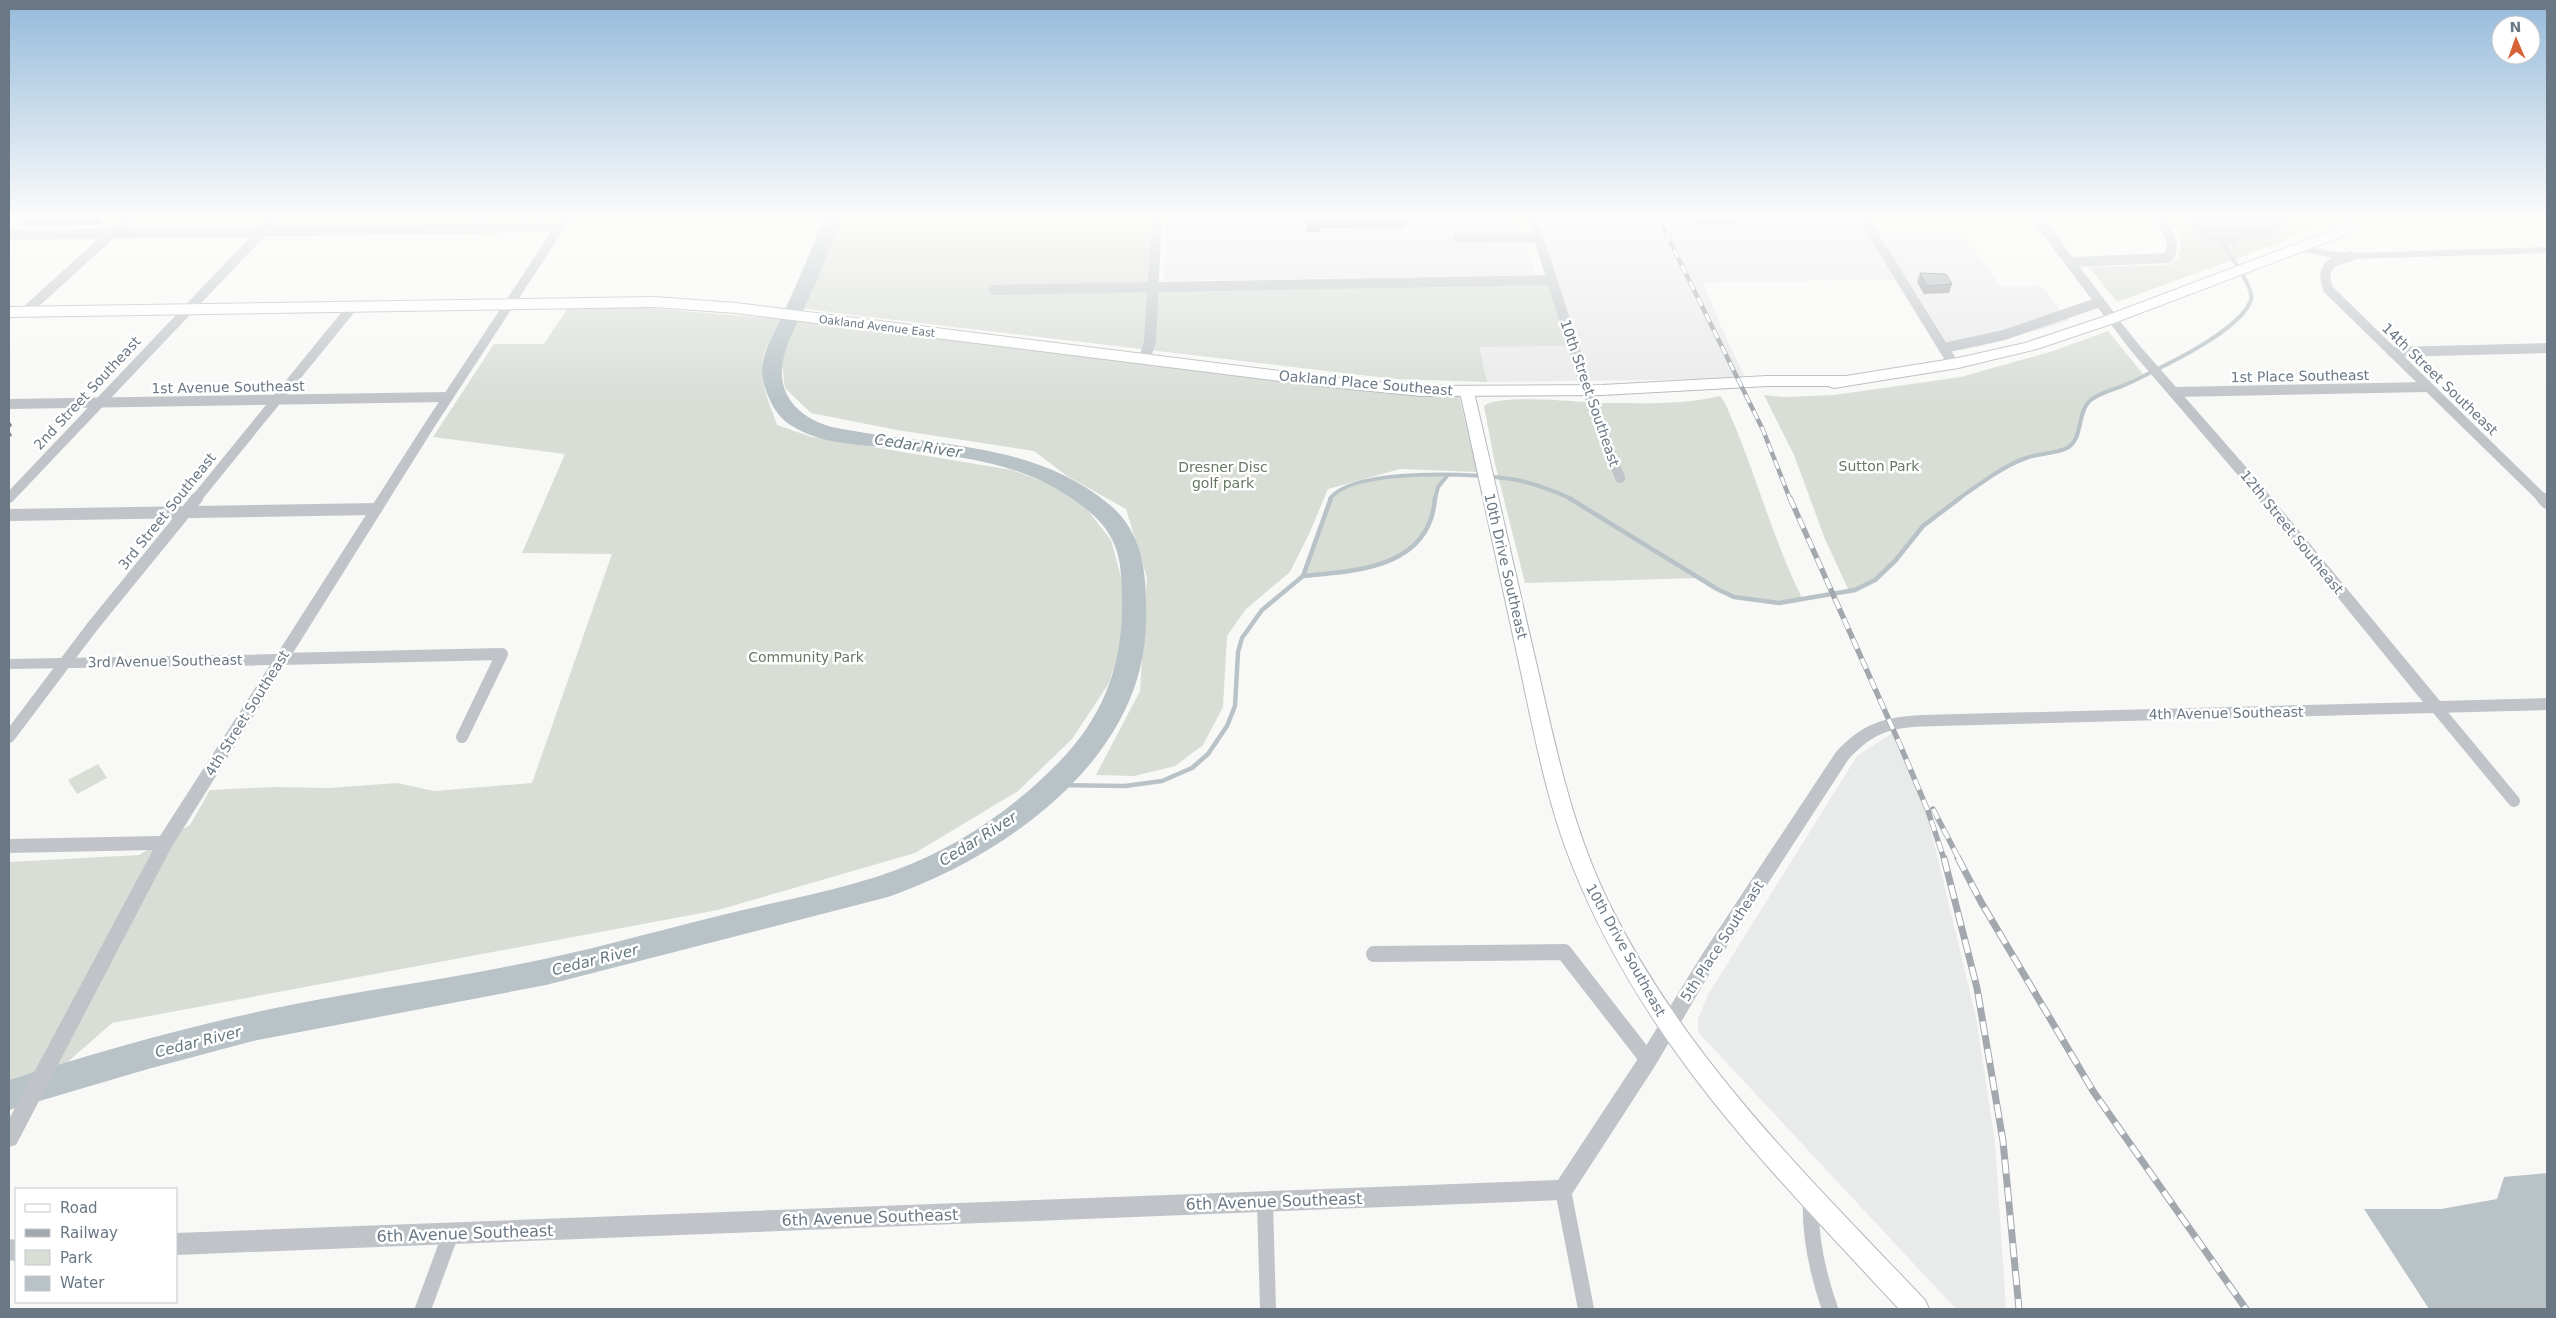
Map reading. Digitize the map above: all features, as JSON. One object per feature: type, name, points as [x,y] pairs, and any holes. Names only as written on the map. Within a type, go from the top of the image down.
[{"type":"main road","name":"Oakland Place Southeast","points":[[1145,358],[1376,387],[1467,392],[1771,390],[1954,366],[2031,346],[2216,279]]},
{"type":"main road","name":"Oakland Avenue East","points":[[9,312],[654,302],[760,311],[1145,358]]},
{"type":"main road","points":[[9,327],[25,312]]},
{"type":"main road","name":"10th Drive Southeast","points":[[1467,392],[1551,769],[1568,834],[1607,921],[1668,1025],[1721,1097],[1916,1309]]},
{"type":"street","points":[[25,312],[62,279]]},
{"type":"street","name":"2nd Street Southeast","points":[[9,498],[217,279]]},
{"type":"street","name":"4th Street Southeast","points":[[9,1138],[165,843],[376,509],[526,279]]},
{"type":"street","points":[[1145,358],[1150,341],[1153,279]]},
{"type":"street","points":[[1901,279],[1954,366]]},
{"type":"street","name":"12th Street Southeast","points":[[2083,279],[2136,349],[2242,471],[2514,801]]},
{"type":"street","name":"14th Street Southeast","points":[[2325,279],[2326,284],[2336,298],[2547,503]]},
{"type":"street","points":[[994,290],[1552,280]]},
{"type":"street","name":"10th Street Southeast","points":[[1552,280],[1587,390],[1620,478]]},
{"type":"street","points":[[1944,348],[2004,335],[2100,302]]},
{"type":"street","name":"3rd Street Southeast","points":[[9,737],[92,627],[353,306]]},
{"type":"street","points":[[2392,352],[2547,348]]},
{"type":"street","name":"1st Place Southeast","points":[[2170,388],[2427,387]]},
{"type":"street","name":"1st Avenue Southeast","points":[[9,404],[448,397]]},
{"type":"street","points":[[9,515],[376,509]]},
{"type":"street","name":"3rd Avenue Southeast","points":[[9,664],[502,654],[462,737]]},
{"type":"street","name":"4th Avenue Southeast","points":[[1904,721],[2547,704]]},
{"type":"street","name":"5th Place Southeast","points":[[1563,1190],[1842,756],[1861,735],[1872,728],[1904,721]]},
{"type":"street","points":[[9,846],[165,843]]},
{"type":"street","points":[[1374,954],[1564,952],[1648,1060]]},
{"type":"street","points":[[1563,1190],[1586,1309]]},
{"type":"street","name":"6th Avenue Southeast","points":[[178,1244],[1563,1190]]},
{"type":"street","points":[[1811,1196],[1809,1217],[1811,1237],[1818,1271],[1830,1309]]},
{"type":"street","points":[[1265,1202],[1268,1309]]},
{"type":"street","points":[[423,1309],[451,1233]]},
{"type":"shaded area","points":[[1164,279],[1319,279],[1164,281]]},
{"type":"shaded area","points":[[1557,279],[1996,279],[2002,287],[2042,286],[2069,321],[1982,346],[1940,353],[1896,280],[1703,282],[1721,327],[1746,379],[1487,382],[1478,347],[1578,346]]},
{"type":"shaded area","points":[[1894,732],[1925,805],[1976,1017],[1995,1141],[2006,1309],[1956,1309],[1698,1032],[1698,1019],[1708,995],[1857,756]]},
{"type":"green space","points":[[808,279],[1153,279],[1152,287],[1552,280],[1572,346],[1479,347],[1487,382],[1396,379],[795,307]]},
{"type":"green space","points":[[2098,279],[2181,279],[2117,302]]},
{"type":"green space","name":"Community Park","points":[[569,306],[633,307],[783,319],[767,346],[762,364],[764,387],[777,425],[812,437],[1012,470],[1055,486],[1086,508],[1111,540],[1124,588],[1122,643],[1109,683],[1072,739],[1018,791],[915,853],[718,910],[112,1023],[46,1081],[18,1086],[9,1102],[9,862],[139,855],[190,825],[210,790],[273,787],[329,788],[397,783],[434,791],[532,783],[612,554],[522,553],[565,454],[433,437],[494,344],[544,344]]},
{"type":"green space","name":"Dresner Disc golf park","points":[[795,319],[1367,391],[1459,396],[1477,472],[1400,469],[1328,489],[1290,572],[1246,609],[1227,636],[1223,707],[1203,745],[1175,766],[1134,776],[1096,775],[1140,691],[1147,578],[1126,509],[1067,476],[1034,451],[897,430],[811,413],[785,388],[781,357]]},
{"type":"green space","name":"Sutton Park","points":[[2108,331],[2143,374],[2092,399],[2083,409],[2075,441],[2067,448],[2026,458],[2003,469],[1948,506],[1923,526],[1895,561],[1877,579],[1849,591],[1825,539],[1794,455],[1764,395],[1783,397],[1834,395],[1961,377],[2053,351]]},
{"type":"green space","points":[[1720,396],[1735,426],[1781,551],[1803,600],[1779,603],[1734,597],[1700,578],[1525,583],[1495,464],[1484,406],[1493,402],[1523,399],[1648,403],[1692,401]]},
{"type":"green space","points":[[1414,476],[1447,476],[1438,487],[1435,505],[1424,532],[1410,551],[1382,564],[1365,568],[1303,576],[1322,529],[1332,497],[1350,486],[1371,480]]},
{"type":"green space","points":[[98,764],[107,778],[77,794],[68,780]]},
{"type":"water","points":[[2547,1173],[2547,1309],[2429,1309],[2364,1209],[2441,1209],[2497,1199],[2504,1177]]},
{"type":"building","points":[[1923,279],[1949,279],[1952,284],[1927,286]]},
{"type":"waterway","name":"Cedar River","points":[[9,1095],[148,1054],[253,1027],[546,972],[870,891],[931,868],[989,835],[1043,794],[1080,758],[1108,719],[1126,675],[1131,650],[1134,624],[1133,574],[1128,549],[1118,527],[1099,507],[1085,497],[1063,483],[1040,472],[990,457],[964,452],[853,438],[809,427],[792,417],[781,403],[774,385],[773,359],[808,279]]},
{"type":"waterway","points":[[1958,499],[2008,466],[2031,456],[2067,448],[2076,438],[2084,410],[2092,399],[2177,359],[2215,337],[2231,325],[2244,312],[2251,300],[2249,288],[2244,279]]},
{"type":"waterway","points":[[1331,498],[1343,489],[1363,482],[1389,477],[1448,474],[1500,477],[1517,480],[1545,488],[1572,499]]},
{"type":"waterway","points":[[1435,499],[1438,487],[1447,476]]},
{"type":"waterway","points":[[1303,576],[1331,498]]},
{"type":"waterway","points":[[1303,576],[1367,568],[1405,552],[1420,539],[1430,521],[1435,498]]},
{"type":"waterway","points":[[1569,498],[1717,589],[1734,597],[1779,603],[1855,590],[1875,580],[1895,561],[1923,526],[1960,498]]},
{"type":"waterway","points":[[1054,785],[1125,786],[1162,781],[1192,768],[1208,754],[1227,726],[1235,706],[1238,652],[1242,638],[1262,610],[1303,576]]},
{"type":"railway","points":[[1688,279],[1763,430],[1790,499]]},
{"type":"railway","points":[[1790,498],[1901,747],[1928,811],[1944,859]]},
{"type":"railway","points":[[1933,809],[1959,859]]},
{"type":"railway","points":[[1944,858],[1977,988],[2003,1141],[2019,1309]]},
{"type":"railway","points":[[1958,858],[1981,902],[2093,1091],[2246,1309]]}]
